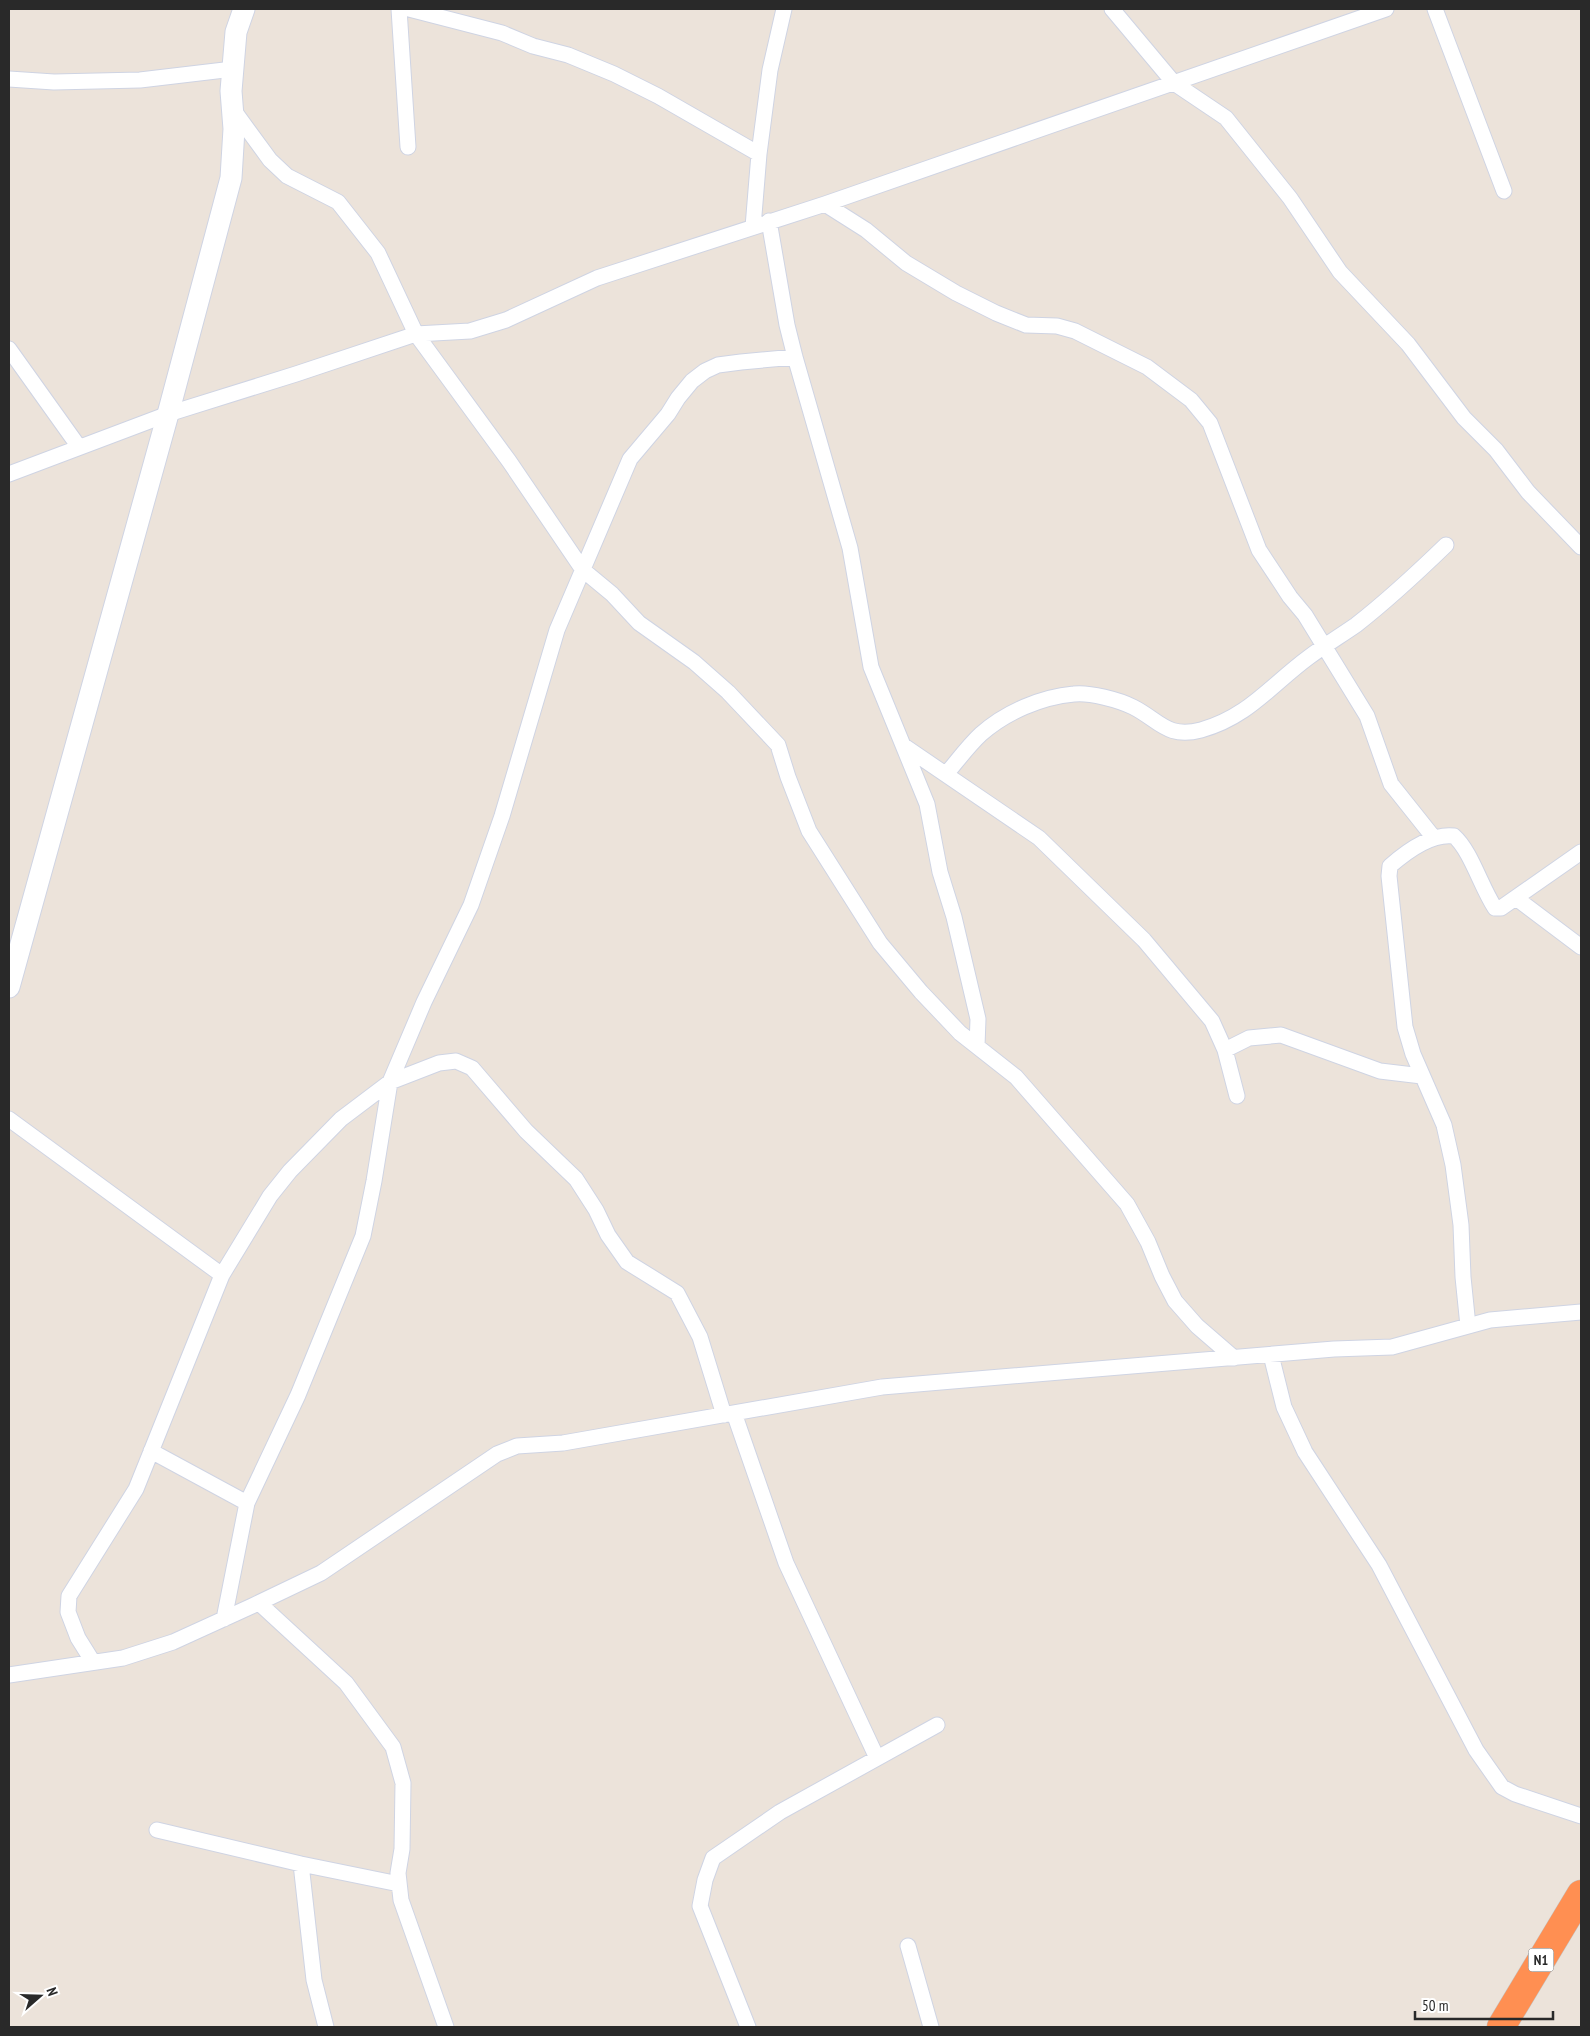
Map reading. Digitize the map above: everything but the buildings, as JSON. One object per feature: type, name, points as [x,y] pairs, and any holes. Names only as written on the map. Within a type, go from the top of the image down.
[{"type":"highway","name":"N1","points":[[1501,2027],[1581,1894]]},
{"type":"street","points":[[9,987],[168,414],[230,178],[234,129],[230,91],[236,32],[244,9]]},
{"type":"street","points":[[399,9],[408,147]]},
{"type":"street","points":[[409,9],[502,33],[533,46],[568,55],[614,74],[658,96],[759,154]]},
{"type":"street","points":[[753,227],[759,154],[770,70],[784,9]]},
{"type":"street","points":[[1112,9],[1174,83],[1226,118],[1290,198],[1340,272],[1408,344],[1464,418],[1496,450],[1528,492],[1581,547]]},
{"type":"street","points":[[9,474],[168,414],[416,334],[470,331],[506,320],[597,278],[825,204],[1386,9]]},
{"type":"street","points":[[1435,9],[1504,191]]},
{"type":"street","points":[[9,79],[54,82],[140,80],[233,69]]},
{"type":"street","points":[[232,108],[270,160],[287,176],[338,202],[378,253],[416,334],[509,461],[583,570],[612,594],[639,623],[694,662],[728,692],[778,745],[788,778],[809,831],[880,943],[921,992],[960,1033],[1016,1077],[1127,1204],[1148,1242],[1175,1301],[1197,1326],[1234,1358]]},
{"type":"street","points":[[825,204],[866,230],[906,262],[956,293],[1026,326],[1056,326],[1075,331],[1148,366],[1191,400],[1210,423],[1259,550],[1290,597],[1305,615],[1366,716],[1391,784],[1434,838]]},
{"type":"street","points":[[769,221],[787,325],[795,358],[850,548],[870,666],[927,804],[940,872],[954,917],[978,1019],[976,1046]]},
{"type":"street","points":[[9,349],[79,447]]},
{"type":"street","points":[[224,1619],[247,1503],[298,1395],[363,1236],[390,1082],[424,1002],[471,905],[502,816],[557,630],[630,459],[668,414],[692,381],[705,371],[718,365],[795,358]]},
{"type":"street","points":[[947,774],[980,734],[1004,717],[1041,701],[1075,694],[1094,695],[1132,707],[1158,724],[1178,733],[1199,731],[1223,723],[1244,712],[1324,646],[1355,625],[1405,585],[1446,545]]},
{"type":"street","points":[[904,746],[1039,838],[1144,940],[1212,1021],[1225,1050],[1237,1096]]},
{"type":"street","points":[[1468,1326],[1453,1166],[1444,1125],[1422,1076],[1405,1028],[1389,876],[1390,866],[1398,859],[1434,838],[1454,836],[1463,843],[1488,898],[1496,908],[1502,908],[1581,852]]},
{"type":"street","points":[[1516,898],[1581,947]]},
{"type":"street","points":[[1225,1050],[1249,1038],[1281,1035],[1380,1071],[1422,1076]]},
{"type":"street","points":[[94,1662],[78,1638],[68,1612],[69,1596],[136,1489],[222,1275],[270,1196],[290,1171],[342,1119],[390,1082],[439,1063],[456,1061],[472,1068],[526,1131],[576,1179],[596,1210],[608,1235],[627,1262],[677,1294],[700,1337],[786,1563],[877,1758]]},
{"type":"street","points":[[9,1119],[222,1275]]},
{"type":"street","points":[[9,1675],[123,1658],[173,1642],[259,1603],[320,1572],[497,1454],[517,1446],[563,1443],[882,1387],[1392,1347],[1490,1320],[1581,1312]]},
{"type":"street","points":[[1271,1355],[1284,1408],[1305,1452],[1379,1565],[1476,1750],[1502,1786],[1515,1794],[1581,1816]]},
{"type":"street","points":[[151,1451],[247,1503]]},
{"type":"street","points":[[259,1603],[346,1683],[393,1747],[402,1784],[402,1849],[398,1873],[401,1900],[446,2027]]},
{"type":"street","points":[[748,2027],[700,1906],[705,1880],[713,1858],[780,1812],[936,1725]]},
{"type":"street","points":[[157,1830],[300,1864],[399,1884]]},
{"type":"street","points":[[300,1864],[314,1980],[326,2027]]},
{"type":"street","points":[[908,1946],[931,2027]]}]
